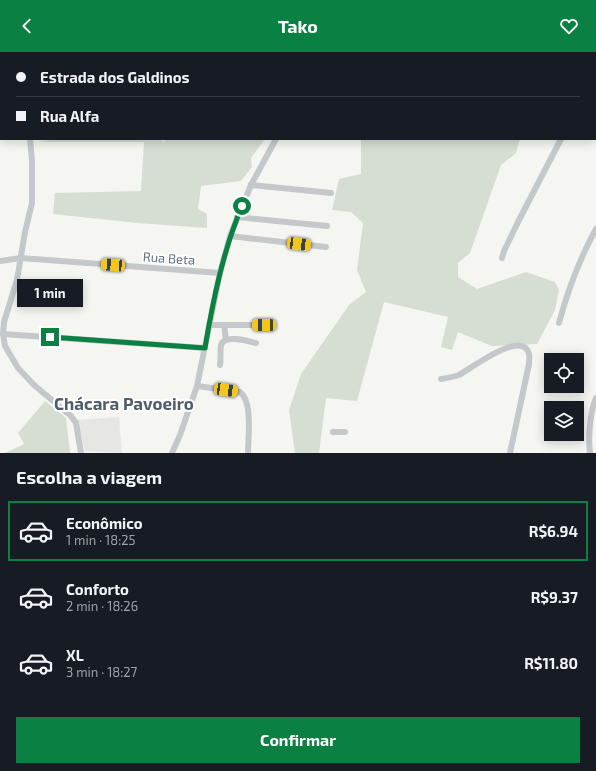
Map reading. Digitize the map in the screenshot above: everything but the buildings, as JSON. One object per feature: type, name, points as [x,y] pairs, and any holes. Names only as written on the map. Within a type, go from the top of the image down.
[{"type":"street","points":[[30,140],[32,160],[32,203],[17,280],[4,322],[3,334],[5,346],[18,368],[34,385],[71,416],[76,423],[81,453]]},
{"type":"street","points":[[172,453],[180,435],[197,386],[220,273],[230,236],[251,185],[275,140]]},
{"type":"street","points":[[502,258],[504,250],[560,140]]},
{"type":"street","points":[[251,185],[331,193]]},
{"type":"street","points":[[237,217],[327,226]]},
{"type":"street","points":[[559,322],[570,285],[582,255],[596,229]]},
{"type":"street","points":[[230,236],[326,247]]},
{"type":"street","name":"Rua Beta","points":[[0,261],[21,258],[220,273]]},
{"type":"street","points":[[209,325],[264,325]]},
{"type":"street","points":[[224,325],[226,340]]},
{"type":"street","points":[[3,334],[205,348]]},
{"type":"street","points":[[220,365],[222,344],[226,340],[232,339],[256,343]]},
{"type":"street","points":[[441,379],[451,378],[460,374],[504,349],[518,346],[529,353],[529,364],[510,453]]},
{"type":"street","points":[[197,386],[240,392],[244,395],[248,404],[248,453]]},
{"type":"street","points":[[590,453],[589,441],[592,408],[596,398]]},
{"type":"street","points":[[333,432],[345,432]]},
{"type":"shaded area","points":[[49,140],[161,140],[164,142],[165,140],[264,140],[251,158],[252,167],[241,181],[201,186],[198,209],[207,214],[207,228],[137,223],[53,214],[55,193],[141,191],[144,142],[38,142]]},
{"type":"shaded area","points":[[361,140],[520,140],[516,153],[501,165],[470,253],[458,263],[458,277],[477,289],[526,272],[555,282],[559,290],[555,310],[537,344],[492,346],[458,332],[452,350],[441,347],[448,317],[384,302],[357,401],[326,398],[319,453],[295,453],[289,410],[301,374],[349,305],[366,292],[357,270],[363,223],[351,212],[332,210],[339,179],[361,174]]},
{"type":"shaded area","points":[[45,401],[66,418],[70,453],[5,453],[24,444],[18,433]]},
{"type":"shaded area","points":[[119,417],[122,453],[85,451],[77,420]]},
{"type":"district","name":"Chácara Pavoeiro","points":[[124,404]]},
{"type":"route","points":[[50,337],[205,348],[220,273],[230,236],[242,206]]}]
